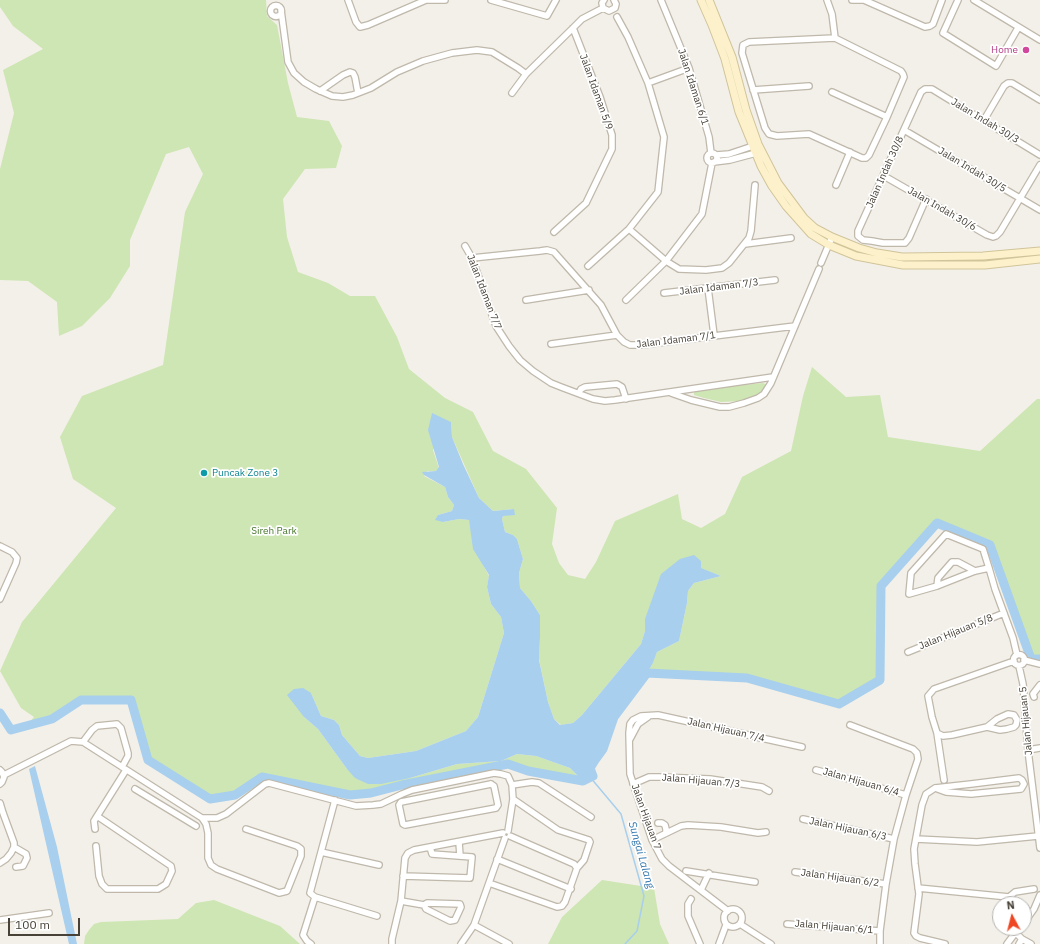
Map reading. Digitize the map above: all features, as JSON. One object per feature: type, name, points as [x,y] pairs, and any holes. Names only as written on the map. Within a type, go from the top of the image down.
[{"type":"main road","points":[[701,0],[725,59],[739,112],[755,145],[778,183],[804,218],[815,228],[859,248],[876,253],[902,257],[983,256],[1039,250]]},
{"type":"main road","points":[[709,0],[732,57],[755,145]]},
{"type":"main road","points":[[759,152],[772,186],[801,225],[811,234],[829,245],[856,256],[903,265],[985,264],[1040,259]]},
{"type":"street","points":[[348,0],[356,22],[360,27],[426,0],[445,0]]},
{"type":"street","points":[[491,0],[544,16],[550,12],[556,0]]},
{"type":"street","points":[[603,8],[602,3],[604,0]]},
{"type":"street","points":[[603,8],[606,11],[611,11],[615,8],[615,2],[622,0]]},
{"type":"street","name":"Jalan Idaman 6/1","points":[[661,0],[690,68],[710,137],[713,154]]},
{"type":"street","points":[[827,0],[832,14],[834,38]]},
{"type":"street","points":[[852,0],[864,0],[928,27],[933,24],[942,0]]},
{"type":"street","points":[[958,0],[942,33],[996,66],[1018,28]]},
{"type":"street","points":[[974,0],[1040,40]]},
{"type":"street","points":[[283,28],[270,12],[273,6],[279,5],[283,28],[288,62],[294,73],[304,82],[320,92],[332,96],[353,96],[371,88],[397,72],[423,61],[452,53],[477,50],[492,52],[526,74]]},
{"type":"street","points":[[512,93],[526,74],[582,19],[603,8]]},
{"type":"street","points":[[588,266],[629,229],[658,192],[664,137],[648,83],[628,37],[617,17]]},
{"type":"street","name":"Jalan Idaman 5/9","points":[[554,232],[586,204],[612,149],[612,135],[600,97],[573,28]]},
{"type":"street","points":[[834,38],[901,72],[904,77],[887,117],[869,155],[866,158],[862,158],[809,134],[777,136],[769,134],[765,128],[742,53],[743,45],[749,42],[834,38]]},
{"type":"street","points":[[648,83],[690,68]]},
{"type":"street","points":[[320,92],[343,75],[350,72],[355,77],[358,93]]},
{"type":"street","points":[[984,120],[1004,86],[1008,83],[1012,83],[1040,100]]},
{"type":"street","points":[[753,90],[809,86]]},
{"type":"street","name":"Jalan Indah 30/3","points":[[928,88],[1040,154]]},
{"type":"street","name":"Jalan Indah 30/8","points":[[926,199],[905,243],[883,243],[863,240],[857,234],[921,92],[928,88]]},
{"type":"street","points":[[832,92],[887,117]]},
{"type":"street","name":"Jalan Indah 30/5","points":[[904,130],[1040,210]]},
{"type":"street","points":[[755,145],[729,154],[708,154],[707,158],[709,162],[713,162],[730,160],[759,152]]},
{"type":"street","points":[[836,185],[850,152]]},
{"type":"street","points":[[626,300],[666,261],[703,212],[713,162],[716,160],[713,154]]},
{"type":"street","points":[[1020,198],[1040,165]]},
{"type":"street","name":"Jalan Indah 30/6","points":[[884,176],[990,237],[996,236],[1000,232],[1020,198]]},
{"type":"street","points":[[629,229],[675,267],[683,270],[722,268],[749,238],[755,185]]},
{"type":"street","name":"Jalan Idaman 7/7","points":[[671,393],[691,400],[720,407],[729,407],[744,403],[764,394],[773,377],[832,237]]},
{"type":"street","points":[[745,244],[791,238]]},
{"type":"street","name":"Jalan Idaman 7/7","points":[[465,246],[472,258],[501,335],[508,346],[520,360],[542,378],[561,387],[593,399],[605,401],[671,393],[773,377]]},
{"type":"street","name":"Jalan Idaman 7/1","points":[[472,258],[547,250],[554,252],[589,290],[604,309],[617,335],[624,342],[633,346],[795,326]]},
{"type":"street","name":"Jalan Idaman 7/3","points":[[664,293],[775,280]]},
{"type":"street","points":[[708,288],[714,336]]},
{"type":"street","points":[[526,300],[589,290]]},
{"type":"street","points":[[551,344],[617,335]]},
{"type":"street","points":[[579,393],[581,389],[585,387],[618,384],[622,387],[626,399]]},
{"type":"street","points":[[691,400],[692,390]]},
{"type":"street","points":[[944,780],[937,733],[928,699],[931,691],[1014,661],[1014,658],[1017,655],[1013,638],[983,548],[946,534],[910,573],[909,594],[937,586],[975,571],[989,568]]},
{"type":"street","points":[[0,546],[12,552],[17,558],[0,599]]},
{"type":"street","points":[[937,586],[939,576],[952,562],[958,562],[975,571]]},
{"type":"street","name":"Jalan Hijauan 5/8","points":[[908,652],[1004,613]]},
{"type":"street","points":[[1017,655],[1022,656],[1024,660],[1040,664]]},
{"type":"street","points":[[1014,661],[1015,664],[1019,666],[1024,663],[1024,660]]},
{"type":"street","name":"Jalan Hijauan 5","points":[[1019,666],[1023,684],[1028,750],[1040,848]]},
{"type":"street","points":[[1034,698],[1033,694],[1040,684]]},
{"type":"street","points":[[937,733],[947,736],[987,727],[1000,730],[1007,729],[1014,727],[1018,720],[1014,715],[1008,714],[997,719],[987,727]]},
{"type":"street","name":"Jalan Hijauan 7/4","points":[[646,717],[658,716],[670,718],[802,748]]},
{"type":"street","name":"Jalan Hijauan 7","points":[[646,717],[637,718],[630,724],[629,768],[652,840],[662,859],[669,866],[728,911]]},
{"type":"street","points":[[83,742],[97,726],[117,724],[121,728],[128,753],[124,768],[94,821],[95,829]]},
{"type":"street","points":[[850,726],[913,749],[917,753],[918,763],[906,795],[894,839],[886,884],[880,931],[880,944]]},
{"type":"street","points":[[0,784],[4,780],[2,772],[71,741],[83,742],[202,818],[207,828],[208,858],[211,865],[217,869],[279,893],[287,891],[301,856],[301,849],[297,846],[246,828]]},
{"type":"street","points":[[1028,750],[1040,748]]},
{"type":"street","name":"Jalan Hijauan 6/4","points":[[816,770],[906,795]]},
{"type":"street","points":[[202,818],[217,818],[226,814],[265,784],[269,783],[356,806],[373,806],[418,789],[494,773],[508,776],[512,785],[513,800],[506,834],[474,925],[461,944]]},
{"type":"street","points":[[474,777],[476,787]]},
{"type":"street","name":"Jalan Hijauan 7/3","points":[[633,784],[649,777],[674,777],[710,779],[762,787],[769,791]]},
{"type":"street","points":[[935,788],[946,792],[971,794],[1021,789],[1024,784],[1019,778],[935,788],[926,794],[922,805],[914,858],[919,894],[914,933],[920,938],[946,944]]},
{"type":"street","points":[[512,785],[532,782],[539,783],[591,816]]},
{"type":"street","points":[[988,782],[990,792]]},
{"type":"street","points":[[493,784],[498,807],[404,825],[399,803],[476,787],[493,784]]},
{"type":"street","points":[[971,784],[971,794]]},
{"type":"street","points":[[146,795],[152,786]]},
{"type":"street","points":[[135,789],[196,826]]},
{"type":"street","points":[[418,789],[419,798]]},
{"type":"street","points":[[335,800],[310,892],[315,897],[377,916]]},
{"type":"street","points":[[489,883],[556,907],[562,906],[566,902],[576,868],[584,860],[590,842],[589,840],[558,830],[513,800]]},
{"type":"street","points":[[0,803],[13,838],[14,847],[6,859],[0,863]]},
{"type":"street","points":[[181,816],[186,808]]},
{"type":"street","points":[[96,846],[99,876],[102,884],[107,889],[158,889],[166,884],[172,871],[171,866],[97,816]]},
{"type":"street","name":"Jalan Hijauan 6/3","points":[[803,820],[894,839]]},
{"type":"street","points":[[658,823],[665,825],[666,833]]},
{"type":"street","points":[[652,840],[681,826],[688,825],[758,833],[766,832]]},
{"type":"street","points":[[392,944],[401,901],[405,858],[408,853],[414,850],[506,834],[574,864],[576,868]]},
{"type":"street","points":[[916,839],[977,842],[1038,836]]},
{"type":"street","points":[[459,842],[460,856]]},
{"type":"street","points":[[14,847],[26,854],[28,858],[23,866],[16,867]]},
{"type":"street","points":[[403,876],[470,878],[472,858],[432,854],[430,847]]},
{"type":"street","points":[[321,852],[379,865]]},
{"type":"street","points":[[498,859],[570,889]]},
{"type":"street","points":[[686,870],[755,882]]},
{"type":"street","name":"Jalan Hijauan 6/2","points":[[794,872],[886,884]]},
{"type":"street","points":[[701,890],[709,873]]},
{"type":"street","points":[[918,888],[1009,897],[1015,892],[1034,889]]},
{"type":"street","points":[[1032,912],[1040,895]]},
{"type":"street","points":[[311,944],[307,941],[304,935],[315,897]]},
{"type":"street","points":[[691,899],[688,904],[688,916],[700,944]]},
{"type":"street","points":[[401,901],[424,906],[450,921],[455,920],[461,907],[460,904],[428,902],[424,906]]},
{"type":"street","points":[[719,944],[726,925],[724,918],[728,911],[732,909],[739,912],[742,916],[740,924]]},
{"type":"street","points":[[0,920],[49,913]]},
{"type":"street","points":[[726,925],[733,927],[740,924]]},
{"type":"street","points":[[740,924],[771,944]]},
{"type":"street","name":"Jalan Hijauan 6/1","points":[[787,924],[880,931]]},
{"type":"street","points":[[474,925],[509,944]]},
{"type":"street","points":[[1006,944],[1012,936]]},
{"type":"street","points":[[1021,941],[1032,944]]},
{"type":"green space","name":"Sireh Park","points":[[0,0],[266,0],[267,16],[277,25],[288,83],[297,117],[329,121],[342,146],[336,168],[305,169],[283,199],[287,237],[298,272],[328,283],[350,296],[375,296],[397,337],[409,369],[445,398],[473,412],[493,451],[526,469],[557,508],[552,544],[559,563],[568,575],[585,579],[596,562],[615,521],[678,494],[682,519],[701,528],[725,514],[742,477],[791,451],[803,396],[812,367],[846,397],[880,395],[888,437],[980,451],[1037,399],[1040,399],[1040,659],[1031,659],[990,545],[937,523],[881,586],[880,680],[839,704],[747,678],[647,673],[657,652],[679,641],[688,591],[694,583],[721,576],[700,568],[645,619],[645,631],[641,644],[582,715],[573,723],[561,725],[554,719],[548,702],[539,659],[540,615],[520,588],[519,573],[523,559],[517,539],[513,535],[505,532],[502,519],[503,516],[514,509],[493,511],[479,498],[452,437],[451,422],[433,450],[439,468],[436,471],[427,471],[424,476],[445,487],[448,497],[454,505],[452,511],[438,515],[443,522],[459,519],[469,520],[482,563],[489,576],[487,587],[491,604],[501,617],[504,633],[478,717],[466,731],[416,751],[368,758],[360,756],[342,735],[339,725],[334,720],[321,716],[311,693],[304,717],[318,729],[347,769],[410,778],[457,764],[501,761],[517,754],[536,756],[570,768],[583,781],[528,771],[508,764],[402,785],[371,793],[350,795],[263,777],[235,795],[210,799],[148,760],[131,700],[81,700],[52,719],[25,727],[34,717],[21,708],[0,671],[22,622],[116,508],[73,479],[60,437],[82,396],[163,365],[185,212],[203,174],[189,147],[166,154],[130,240],[130,266],[110,298],[82,326],[59,336],[57,302],[28,281],[0,280],[0,169],[14,113],[3,70],[43,49],[13,26],[0,7]]},
{"type":"green space","points":[[763,383],[766,387],[762,393],[742,401],[721,402],[694,395],[696,390]]},
{"type":"green space","points":[[602,880],[654,888],[660,924],[669,944],[548,944],[562,917]]},
{"type":"green space","points":[[214,900],[280,926],[300,944],[84,944],[85,936],[94,924],[101,922],[178,919],[196,903]]},
{"type":"water","points":[[432,413],[451,422],[452,437],[479,498],[493,511],[514,509],[515,515],[503,516],[502,519],[505,532],[513,535],[517,539],[523,559],[519,573],[520,588],[540,615],[539,660],[548,702],[554,719],[560,725],[573,723],[582,715],[641,644],[645,631],[645,619],[661,574],[680,559],[694,555],[701,561],[701,568],[721,576],[694,583],[688,591],[679,641],[657,652],[647,673],[614,717],[603,749],[591,768],[593,776],[583,781],[570,768],[536,756],[517,754],[501,761],[457,764],[410,778],[381,784],[368,784],[355,778],[318,729],[304,717],[287,695],[294,689],[303,688],[311,693],[321,716],[334,720],[339,725],[342,735],[360,756],[368,758],[416,751],[466,731],[478,717],[504,633],[501,617],[491,604],[487,587],[489,575],[473,549],[469,520],[459,519],[443,522],[435,520],[438,515],[452,511],[454,505],[448,497],[445,487],[424,475],[422,472],[436,471],[439,467],[428,430]]},
{"type":"water","points":[[35,766],[57,847],[77,944],[69,944],[29,769]]},
{"type":"waterway","points":[[0,713],[11,730],[52,719],[81,700],[131,700],[148,760],[210,799],[235,795],[262,777],[350,795],[371,793],[402,785],[508,764],[528,771],[583,781],[593,776],[590,768],[603,749],[614,717],[647,673],[747,678],[839,704],[880,680],[881,586],[937,523],[990,545],[1031,659],[1040,659]]},
{"type":"waterway","name":"Sungai Lalang","points":[[590,777],[621,814],[644,896],[637,931],[625,944]]},
{"type":"place","name":"Home","points":[[1026,50]]},
{"type":"place","name":"Puncak Zone 3","points":[[204,473]]}]
